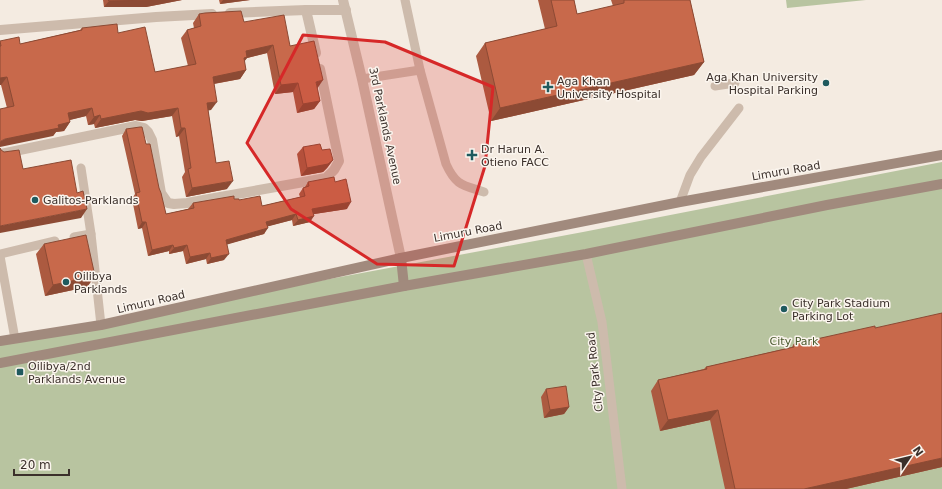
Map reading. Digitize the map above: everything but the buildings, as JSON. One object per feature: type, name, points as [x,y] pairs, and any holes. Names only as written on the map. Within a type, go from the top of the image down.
[{"type":"main road","name":"Limuru Road","points":[[0,341],[101,325],[401,258],[680,202],[942,155]]},
{"type":"main road","points":[[0,363],[404,286],[586,254],[827,205],[942,184]]},
{"type":"main road","points":[[401,258],[404,286]]},
{"type":"street","points":[[0,30],[156,17],[306,10],[344,5]]},
{"type":"street","name":"3rd Parklands Avenue","points":[[344,5],[362,79],[401,258]]},
{"type":"street","points":[[0,154],[136,126],[144,128],[152,140],[161,193],[168,203],[187,203],[326,178],[334,170],[339,161],[306,10]]},
{"type":"lane","points":[[405,0],[420,70],[446,164],[459,184],[484,192]]},
{"type":"lane","points":[[362,79],[420,70]]},
{"type":"lane","points":[[715,86],[735,83]]},
{"type":"lane","points":[[680,202],[690,175],[701,157],[739,108]]},
{"type":"lane","points":[[81,168],[91,234],[101,325]]},
{"type":"lane","points":[[15,339],[0,255],[91,234]]},
{"type":"lane","name":"City Park Road","points":[[586,254],[602,322],[622,489]]},
{"type":"highlighted area","points":[[303,35],[385,42],[493,87],[485,166],[454,266],[377,264],[291,209],[247,143]]},
{"type":"green space","points":[[786,0],[866,0],[787,8]]},
{"type":"green space","name":"City Park","points":[[942,162],[942,489],[0,489],[0,340],[583,232]]},
{"type":"place","name":"Aga Khan University Hospital Parking","points":[[826,83]]},
{"type":"place","name":"Aga Khan University Hospital","points":[[548,87]]},
{"type":"place","name":"Dr Harun A. Otieno FACC","points":[[472,155]]},
{"type":"place","name":"Galitos-Parklands","points":[[35,200]]},
{"type":"place","name":"Oilibya Parklands","points":[[66,282]]},
{"type":"place","name":"City Park Stadium Parking Lot","points":[[784,309]]},
{"type":"place","name":"Oilibya/2nd Parklands Avenue","points":[[20,372]]}]
